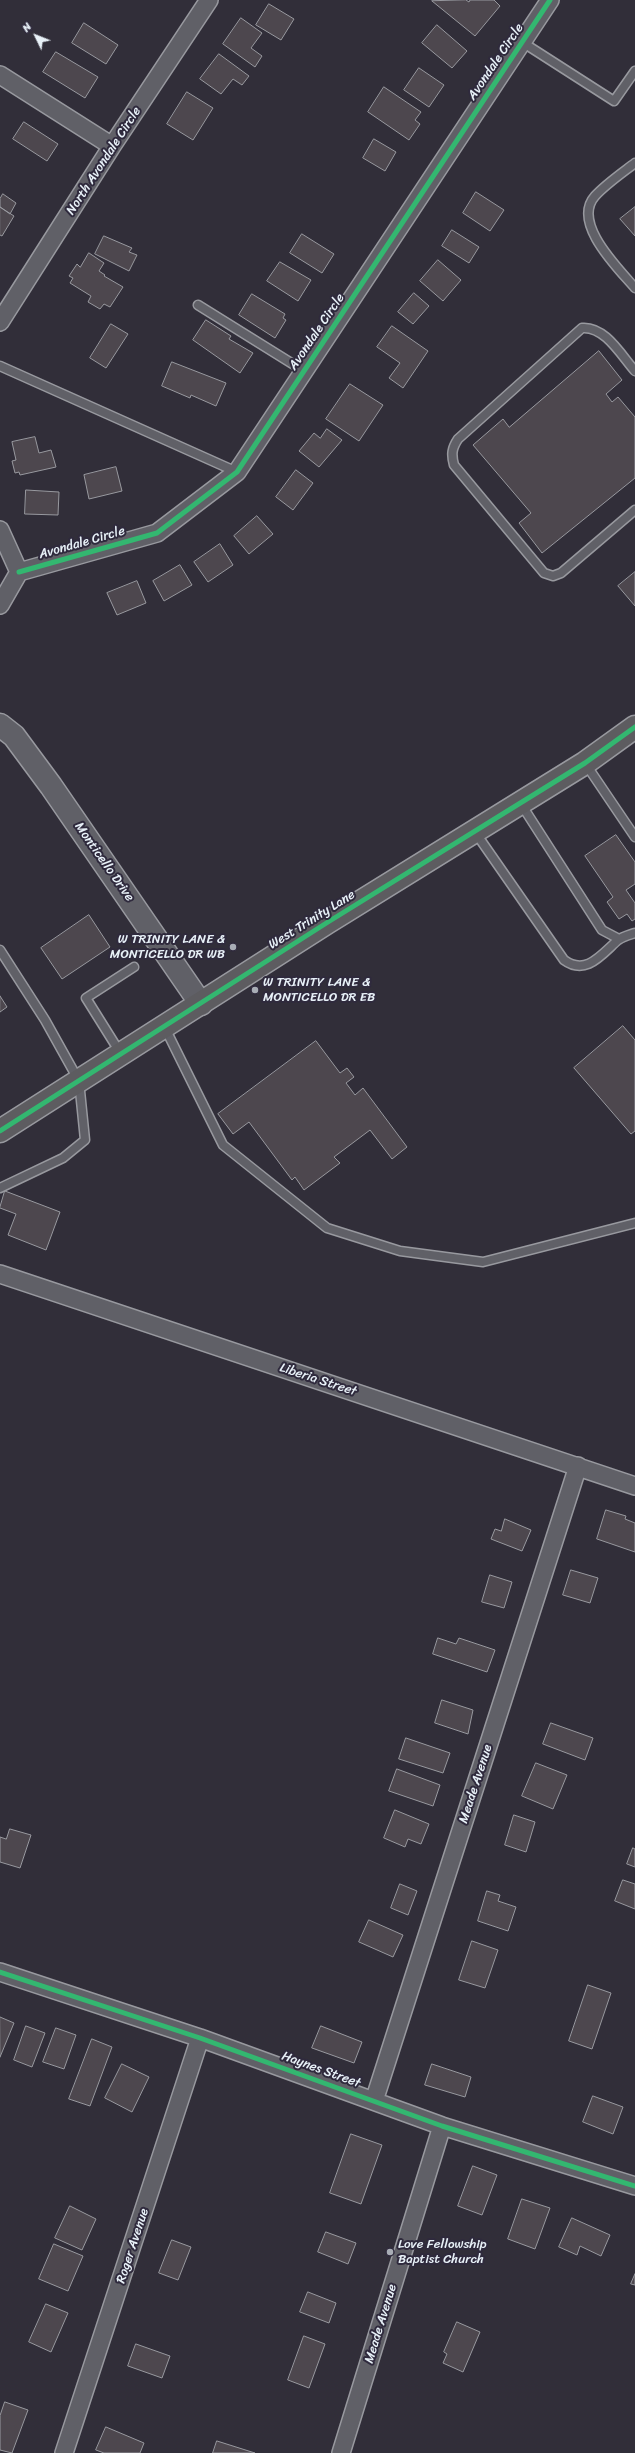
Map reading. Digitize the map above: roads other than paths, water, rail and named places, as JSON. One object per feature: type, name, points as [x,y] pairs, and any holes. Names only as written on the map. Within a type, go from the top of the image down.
[{"type":"main road","name":"West Trinity Lane","points":[[0,1131],[585,764],[635,727]]},
{"type":"street","name":"North Avondale Circle","points":[[0,322],[112,146],[209,0]]},
{"type":"street","name":"Avondale Circle","points":[[19,572],[157,533],[237,472],[550,0]]},
{"type":"street","points":[[0,75],[112,146]]},
{"type":"street","points":[[0,530],[19,572],[0,605]]},
{"type":"street","name":"Monticello Drive","points":[[0,725],[14,736],[51,786],[201,1004]]},
{"type":"street","name":"Liberia Street","points":[[0,1274],[635,1486]]},
{"type":"street","name":"Meade Avenue","points":[[374,2101],[578,1466]]},
{"type":"street","name":"Haynes Street","points":[[0,1972],[200,2038],[442,2126],[635,2186]]},
{"type":"street","name":"Roger Avenue","points":[[64,2453],[200,2038]]},
{"type":"street","name":"Meade Avenue","points":[[341,2453],[442,2126]]},
{"type":"lane","points":[[522,42],[614,101],[635,71]]},
{"type":"lane","points":[[635,163],[594,197],[589,212],[591,230],[605,254],[635,288]]},
{"type":"lane","points":[[198,305],[304,371]]},
{"type":"lane","points":[[635,371],[601,332],[592,327],[582,328],[458,439],[453,447],[451,457],[454,465],[544,573],[552,576],[561,573],[635,510]]},
{"type":"lane","points":[[0,366],[237,472]]},
{"type":"lane","points":[[585,764],[635,837]]},
{"type":"lane","points":[[521,803],[602,930],[619,939]]},
{"type":"lane","points":[[475,832],[564,960],[574,966],[582,966],[604,954],[619,939],[635,933]]},
{"type":"lane","points":[[0,950],[45,1020],[79,1081],[85,1140],[63,1158],[0,1188]]},
{"type":"lane","points":[[121,1054],[86,998],[134,967]]},
{"type":"lane","points":[[165,1027],[223,1145],[328,1228],[400,1251],[483,1262],[635,1223]]},
{"type":"place","name":"W TRINITY LANE & MONTICELLO DR WB","points":[[233,947]]},
{"type":"place","name":"W TRINITY LANE & MONTICELLO DR EB","points":[[255,990]]},
{"type":"place","name":"Love Fellowship Baptist Church","points":[[390,2252]]}]
